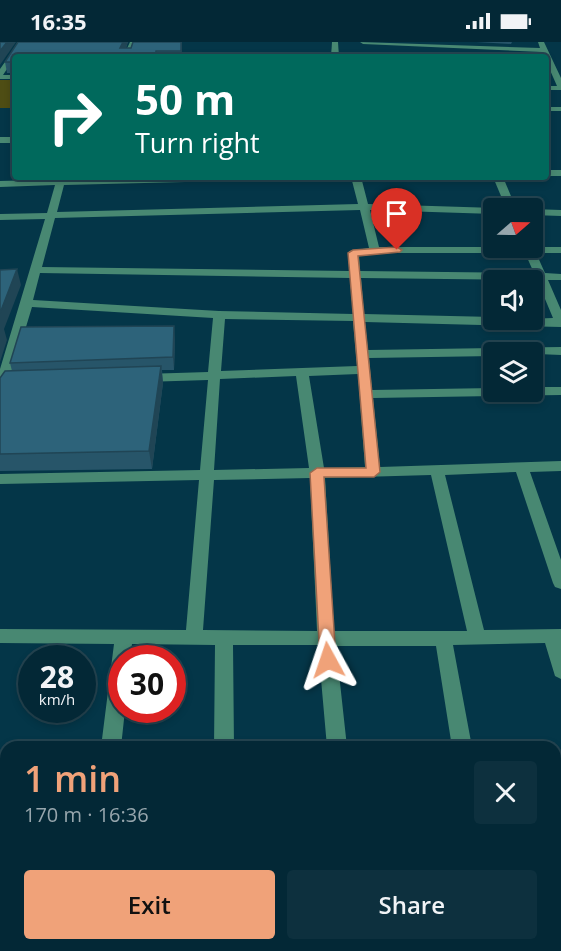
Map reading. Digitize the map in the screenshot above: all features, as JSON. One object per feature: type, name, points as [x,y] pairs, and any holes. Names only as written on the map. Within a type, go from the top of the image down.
[{"type":"street","points":[[363,42],[546,51]]},
{"type":"street","points":[[0,75],[12,57]]},
{"type":"street","points":[[549,57],[561,87]]},
{"type":"street","points":[[0,184],[60,183],[81,180]]},
{"type":"street","points":[[357,180],[375,250]]},
{"type":"street","points":[[499,180],[507,198]]},
{"type":"street","points":[[6,384],[27,303],[30,275],[60,183]]},
{"type":"street","points":[[0,217],[364,207],[483,211]]},
{"type":"street","points":[[543,212],[561,213]]},
{"type":"street","points":[[374,472],[353,253],[375,250],[483,249]]},
{"type":"street","points":[[543,249],[561,250]]},
{"type":"street","points":[[30,275],[483,276]]},
{"type":"street","points":[[543,277],[561,277]]},
{"type":"street","points":[[27,303],[219,315],[561,323],[543,282]]},
{"type":"street","points":[[194,637],[219,315]]},
{"type":"street","points":[[362,354],[561,351]]},
{"type":"street","points":[[133,378],[364,370]]},
{"type":"street","points":[[302,372],[317,473],[326,638],[336,741]]},
{"type":"street","points":[[366,394],[561,391]]},
{"type":"street","points":[[0,479],[561,466]]},
{"type":"street","points":[[521,467],[561,583]]},
{"type":"street","points":[[437,470],[477,638]]},
{"type":"street","points":[[0,636],[224,638],[556,636],[561,671]]},
{"type":"street","points":[[112,741],[124,637]]},
{"type":"street","points":[[224,638],[224,741]]},
{"type":"street","points":[[442,638],[461,741]]},
{"type":"shaded area","points":[[0,80],[12,80],[12,108],[0,108]]},
{"type":"building","points":[[0,42],[7,42],[0,51]]},
{"type":"building","points":[[18,42],[123,42],[120,48],[131,48],[133,42],[181,42],[181,51],[156,51],[156,54],[12,54],[12,62],[5,62]]},
{"type":"building","points":[[17,269],[0,313],[0,270]]},
{"type":"building","points":[[174,326],[173,357],[10,363],[21,327]]},
{"type":"building","points":[[161,366],[149,451],[0,454],[0,378],[5,371]]},
{"type":"route","points":[[328,660],[317,473],[374,472],[353,253],[397,250]]}]
